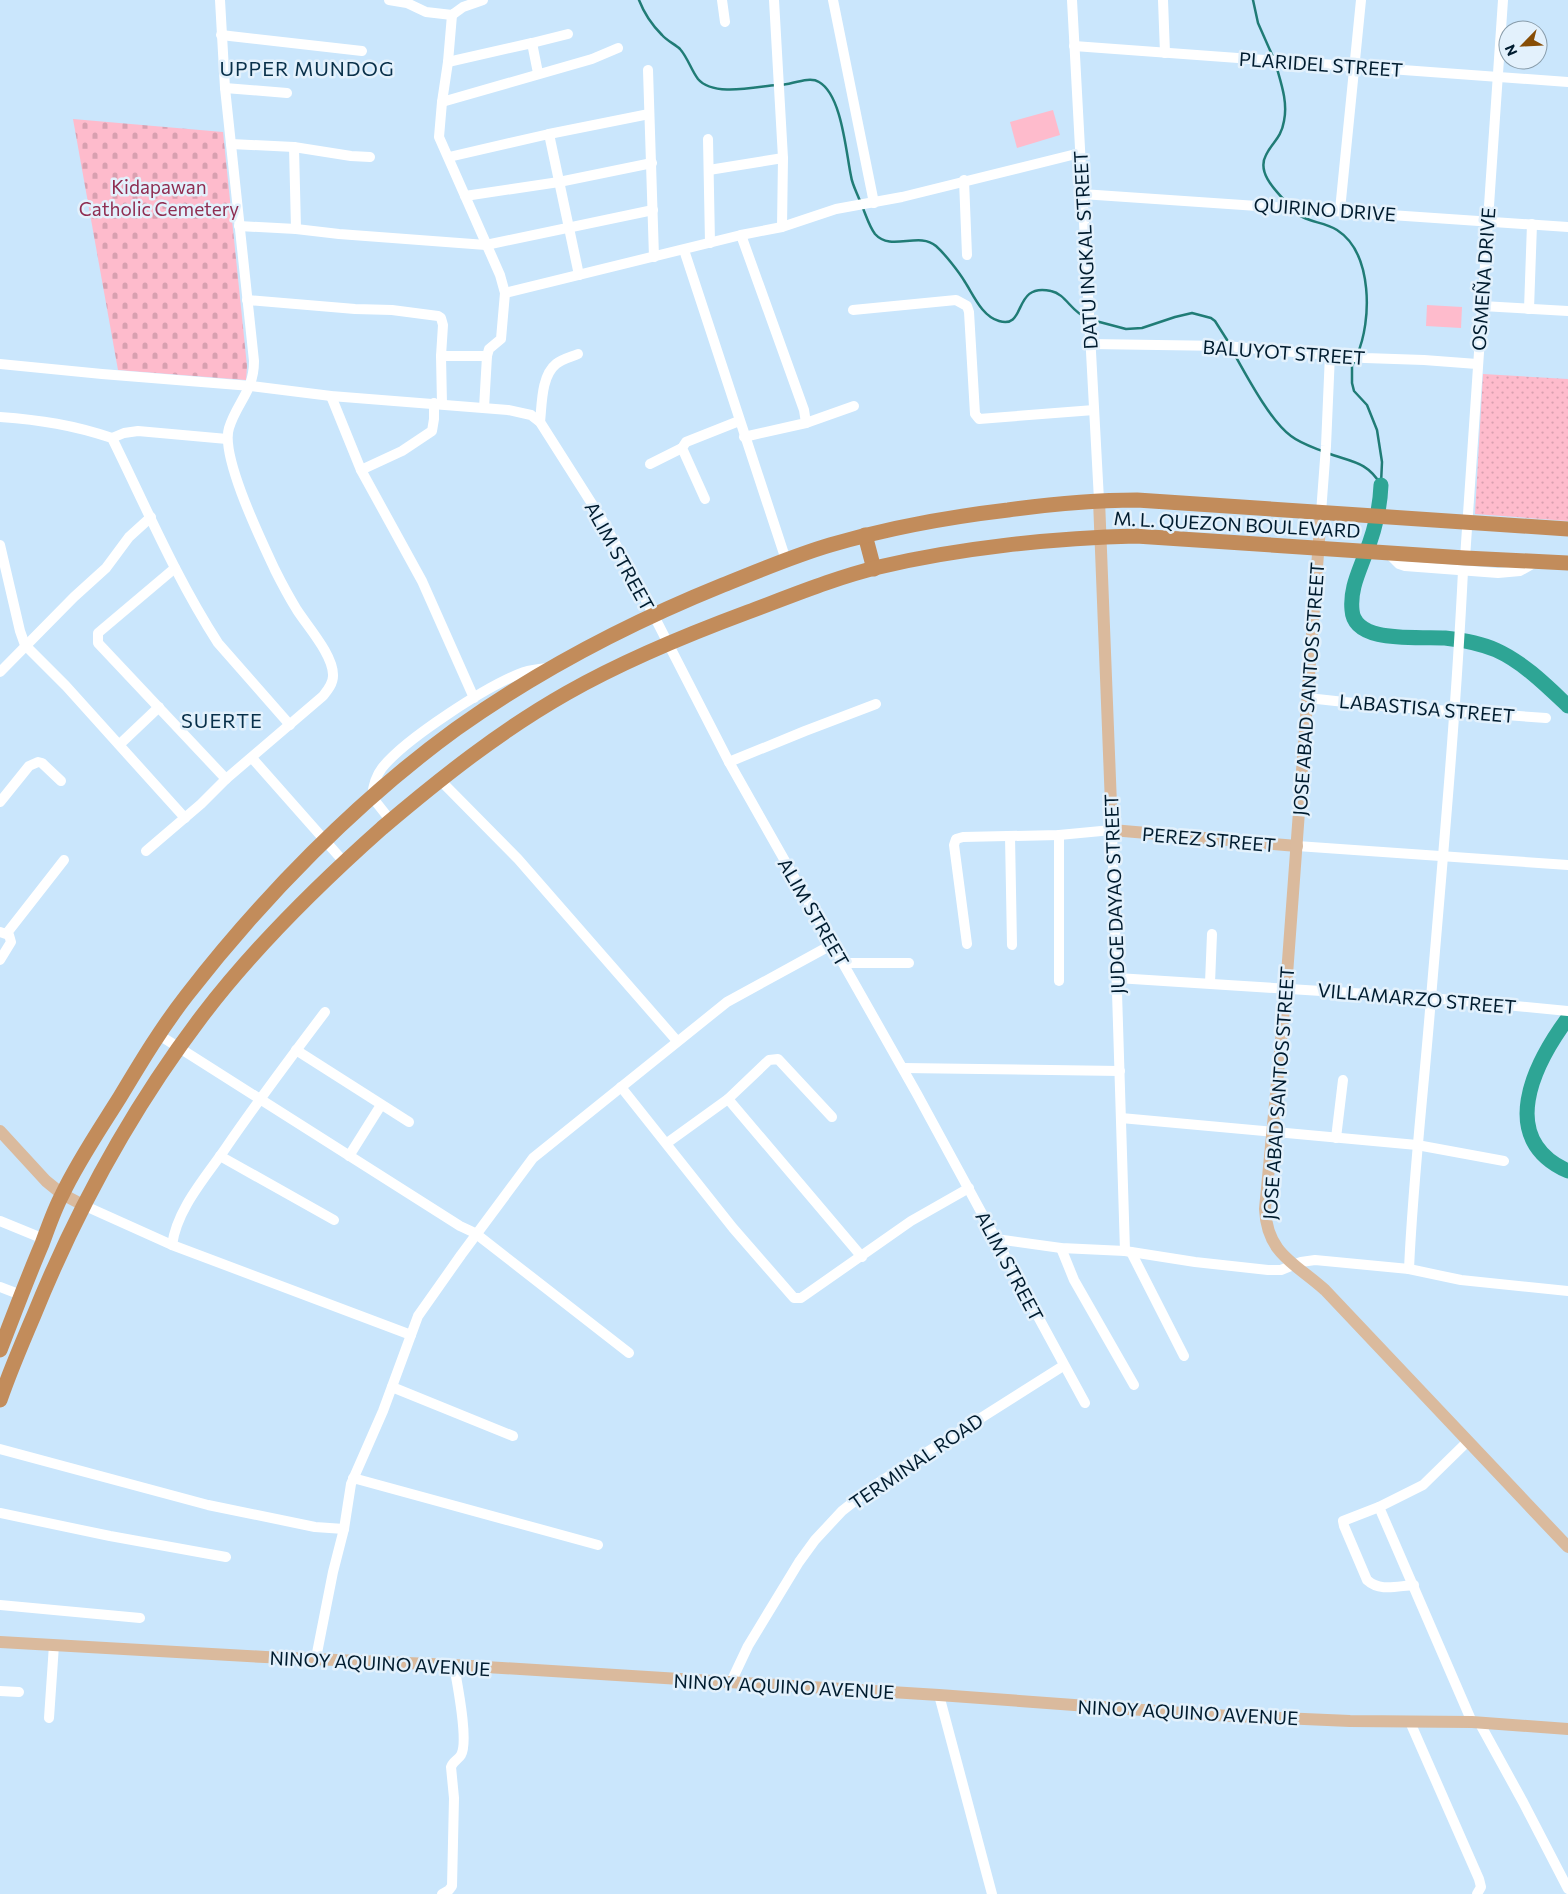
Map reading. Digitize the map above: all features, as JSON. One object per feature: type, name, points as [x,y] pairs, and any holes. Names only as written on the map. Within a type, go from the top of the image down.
[{"type":"highway","name":"M. L. QUEZON BOULEVARD","points":[[0,1350],[62,1194],[158,1035],[214,961],[325,841],[372,797],[459,728],[552,668],[620,630],[786,560],[865,535],[965,515],[1099,500],[1178,502],[1568,529]]},
{"type":"highway","points":[[865,535],[874,568]]},
{"type":"highway","name":"M. L. QUEZON BOULEVARD","points":[[0,1400],[39,1301],[83,1205],[135,1115],[179,1048],[234,977],[307,898],[344,862],[439,779],[506,731],[568,692],[668,643],[797,594],[874,568],[970,551],[1100,536],[1176,537],[1386,553],[1464,565],[1537,561],[1568,563]]},
{"type":"main road","name":"JUDGE DAYAO STREET","points":[[1099,500],[1112,830]]},
{"type":"main road","name":"JOSE ABAD SANTOS STREET","points":[[1321,513],[1286,988],[1265,1209],[1266,1224],[1274,1244],[1284,1257],[1324,1290],[1568,1547]]},
{"type":"main road","name":"PEREZ STREET","points":[[1112,830],[1297,846]]},
{"type":"main road","points":[[0,1131],[46,1181],[62,1194],[83,1205]]},
{"type":"main road","name":"NINOY AQUINO AVENUE","points":[[0,1642],[265,1657],[454,1665],[940,1695],[1212,1715],[1410,1722],[1475,1722],[1568,1729]]},
{"type":"street","points":[[146,850],[323,696],[330,687],[333,676],[331,666],[320,644],[297,610],[275,570],[233,468],[228,450],[229,428],[251,386],[254,361],[225,88],[220,0]]},
{"type":"street","points":[[388,0],[406,3],[426,12],[452,15],[463,7],[483,0]]},
{"type":"street","points":[[722,0],[725,22]]},
{"type":"street","points":[[774,0],[783,158],[782,227]]},
{"type":"street","points":[[833,0],[871,204]]},
{"type":"street","name":"DATU INGKAL STREET","points":[[1072,0],[1099,500]]},
{"type":"street","points":[[1163,0],[1165,53]]},
{"type":"street","points":[[1340,210],[1361,0]]},
{"type":"street","name":"OSMEÑA DRIVE","points":[[1409,1269],[1417,1145],[1432,998],[1454,711],[1503,0]]},
{"type":"street","points":[[452,15],[439,137],[500,275],[505,293],[501,339],[489,349],[487,356],[484,408]]},
{"type":"street","points":[[448,62],[568,34]]},
{"type":"street","points":[[221,35],[362,51]]},
{"type":"street","points":[[532,43],[538,74]]},
{"type":"street","name":"PLARIDEL STREET","points":[[1074,46],[1568,82]]},
{"type":"street","points":[[442,102],[592,58],[618,48]]},
{"type":"street","points":[[648,70],[654,257]]},
{"type":"street","points":[[225,88],[288,93]]},
{"type":"street","points":[[449,157],[649,114]]},
{"type":"street","points":[[549,134],[579,275]]},
{"type":"street","points":[[708,139],[710,243]]},
{"type":"street","points":[[231,144],[294,147],[351,156],[370,156]]},
{"type":"street","points":[[294,147],[296,229]]},
{"type":"street","points":[[505,293],[741,235],[782,227],[829,211],[871,204],[1080,153]]},
{"type":"street","points":[[709,170],[783,158]]},
{"type":"street","points":[[464,196],[559,182],[652,163]]},
{"type":"street","points":[[964,180],[967,255]]},
{"type":"street","name":"QUIRINO DRIVE","points":[[1082,194],[1488,220],[1568,227]]},
{"type":"street","points":[[239,226],[486,245],[653,210]]},
{"type":"street","points":[[1529,309],[1532,224]]},
{"type":"street","points":[[741,235],[804,410],[806,423]]},
{"type":"street","points":[[684,250],[786,560]]},
{"type":"street","points":[[247,300],[392,310],[441,318],[443,325],[438,404],[432,431],[402,451],[362,470]]},
{"type":"street","points":[[853,310],[956,300],[966,306],[969,312],[975,414],[979,420],[1094,410]]},
{"type":"street","points":[[1482,306],[1568,311]]},
{"type":"street","name":"BALUYOT STREET","points":[[1090,344],[1225,346],[1349,357],[1477,364]]},
{"type":"street","points":[[540,422],[544,390],[550,371],[554,365],[578,354]]},
{"type":"street","points":[[1321,513],[1330,354]]},
{"type":"street","points":[[441,356],[487,356]]},
{"type":"street","points":[[0,364],[251,386],[331,396],[484,408],[521,412],[531,415],[540,422]]},
{"type":"street","points":[[331,396],[362,470],[422,581],[474,698]]},
{"type":"street","points":[[744,436],[806,423],[854,406]]},
{"type":"street","points":[[0,417],[39,420],[68,425],[112,438],[124,433],[138,431],[227,439]]},
{"type":"street","points":[[650,464],[682,448],[686,442],[739,421]]},
{"type":"street","name":"ALIM STREET","points":[[540,422],[601,518],[729,762],[903,1068],[1063,1366],[1085,1403]]},
{"type":"street","points":[[112,438],[174,568],[218,643],[290,725]]},
{"type":"street","points":[[682,448],[704,500]]},
{"type":"street","points":[[0,672],[106,568],[130,538],[151,517]]},
{"type":"street","points":[[0,545],[20,630],[26,645],[120,744],[185,818]]},
{"type":"street","points":[[174,568],[98,633],[98,643],[226,779]]},
{"type":"street","points":[[391,821],[372,797],[375,781],[389,761],[432,726],[474,698],[526,672],[552,668]]},
{"type":"street","name":"LABASTISA STREET","points":[[1308,698],[1546,718]]},
{"type":"street","points":[[729,762],[876,704]]},
{"type":"street","points":[[120,744],[159,707]]},
{"type":"street","points":[[252,758],[344,862]]},
{"type":"street","points":[[0,802],[33,763],[42,763],[61,781]]},
{"type":"street","points":[[439,779],[518,859],[677,1042]]},
{"type":"street","name":"PEREZ STREET","points":[[967,944],[954,846],[955,840],[963,837],[1059,835],[1112,830]]},
{"type":"street","name":"JUDGE DAYAO STREET","points":[[1112,830],[1128,1251]]},
{"type":"street","points":[[1059,835],[1059,981]]},
{"type":"street","points":[[1010,836],[1012,945]]},
{"type":"street","name":"PEREZ STREET","points":[[1297,846],[1568,865]]},
{"type":"street","points":[[0,960],[11,945],[10,938],[4,933],[64,860]]},
{"type":"street","points":[[1210,983],[1212,934]]},
{"type":"street","points":[[316,1658],[333,1572],[344,1530],[346,1507],[354,1478],[383,1412],[418,1316],[475,1233],[533,1158],[727,1002],[832,944]]},
{"type":"street","points":[[843,962],[909,963]]},
{"type":"street","name":"VILLAMARZO STREET","points":[[1117,978],[1432,998],[1565,1011]]},
{"type":"street","points":[[172,1246],[176,1230],[187,1206],[259,1100],[325,1012]]},
{"type":"street","points":[[158,1035],[460,1226],[475,1233],[629,1353]]},
{"type":"street","points":[[296,1050],[409,1122]]},
{"type":"street","points":[[666,1144],[728,1098],[774,1058],[778,1059],[832,1117]]},
{"type":"street","points":[[903,1068],[1120,1071]]},
{"type":"street","points":[[1336,1138],[1344,1080]]},
{"type":"street","points":[[622,1087],[733,1228],[794,1298],[801,1298],[911,1221],[969,1188]]},
{"type":"street","points":[[728,1098],[862,1256]]},
{"type":"street","points":[[349,1156],[381,1104]]},
{"type":"street","points":[[1122,1118],[1417,1145],[1504,1161]]},
{"type":"street","points":[[220,1156],[334,1220]]},
{"type":"street","points":[[83,1205],[172,1246],[411,1335]]},
{"type":"street","points":[[0,1221],[44,1238]]},
{"type":"street","points":[[996,1239],[1061,1248],[1128,1251],[1195,1262],[1268,1270],[1281,1270],[1301,1262],[1315,1260],[1409,1269],[1461,1280],[1568,1291]]},
{"type":"street","points":[[1061,1248],[1071,1275],[1134,1385]]},
{"type":"street","points":[[1128,1251],[1184,1356]]},
{"type":"street","points":[[0,1287],[21,1294]]},
{"type":"street","name":"TERMINAL ROAD","points":[[732,1682],[748,1646],[799,1562],[815,1540],[842,1511],[875,1485],[1063,1366]]},
{"type":"street","points":[[392,1387],[513,1436]]},
{"type":"street","points":[[1414,1585],[1379,1587],[1372,1585],[1367,1580],[1343,1523],[1346,1519],[1380,1507],[1423,1485],[1467,1442]]},
{"type":"street","points":[[0,1450],[208,1505],[315,1528],[344,1530]]},
{"type":"street","points":[[354,1478],[598,1545]]},
{"type":"street","points":[[1380,1507],[1475,1722],[1523,1802],[1568,1888]]},
{"type":"street","points":[[0,1513],[226,1557]]},
{"type":"street","points":[[0,1606],[140,1618]]},
{"type":"street","points":[[49,1718],[54,1645]]},
{"type":"street","points":[[442,1894],[452,1886],[454,1798],[451,1767],[462,1753],[463,1742],[454,1665]]},
{"type":"street","points":[[0,1691],[19,1692]]},
{"type":"street","points":[[940,1695],[992,1894]]},
{"type":"street","points":[[1410,1722],[1479,1879],[1481,1887],[1477,1894]]},
{"type":"green space","points":[[1053,110],[1060,135],[1017,148],[1010,122]]},
{"type":"green space","name":"Kidapawan Catholic Cemetery","points":[[73,119],[223,132],[247,366],[246,380],[118,370]]},
{"type":"green space","points":[[1427,305],[1462,307],[1461,328],[1426,326]]},
{"type":"green space","points":[[1483,374],[1568,379],[1568,521],[1475,514]]},
{"type":"waterway","points":[[639,0],[655,27],[664,37],[680,49],[698,79],[705,85],[735,90],[776,85]]},
{"type":"waterway","points":[[1253,0],[1258,23],[1273,57]]},
{"type":"waterway","points":[[1276,65],[1283,93],[1285,114],[1281,132],[1266,155],[1264,169],[1269,182],[1288,204]]},
{"type":"waterway","points":[[781,85],[815,80],[827,89],[838,111],[853,185],[860,201]]},
{"type":"waterway","points":[[862,206],[873,231],[882,239],[897,242],[922,240],[936,246],[956,268],[983,310],[999,321],[1008,322],[1013,319],[1030,293],[1039,290],[1056,293],[1065,299],[1077,312],[1087,318]]},
{"type":"waterway","points":[[1295,212],[1300,216],[1337,230],[1349,241],[1357,254],[1363,271],[1367,307],[1362,341],[1357,355]]},
{"type":"waterway","points":[[1092,320],[1126,329],[1142,328],[1192,313],[1211,318],[1215,321],[1229,343]]},
{"type":"waterway","points":[[1232,350],[1258,396],[1283,429],[1298,441],[1322,451]]},
{"type":"waterway","points":[[1355,360],[1352,366],[1352,383],[1354,391],[1367,405],[1377,430],[1382,462],[1381,484]]},
{"type":"waterway","points":[[1327,453],[1358,463],[1370,471],[1381,485]]},
{"type":"waterway","points":[[1381,485],[1374,530],[1353,589],[1352,610],[1356,621],[1364,629],[1376,634],[1445,638],[1471,642],[1490,648],[1516,661],[1568,706]]},
{"type":"waterway","points":[[1568,1018],[1555,1036],[1534,1078],[1528,1100],[1527,1121],[1533,1140],[1546,1157],[1568,1171]]},
{"type":"district","name":"UPPER MUNDOG","points":[[307,68]]},
{"type":"district","name":"SUERTE","points":[[222,720]]}]
